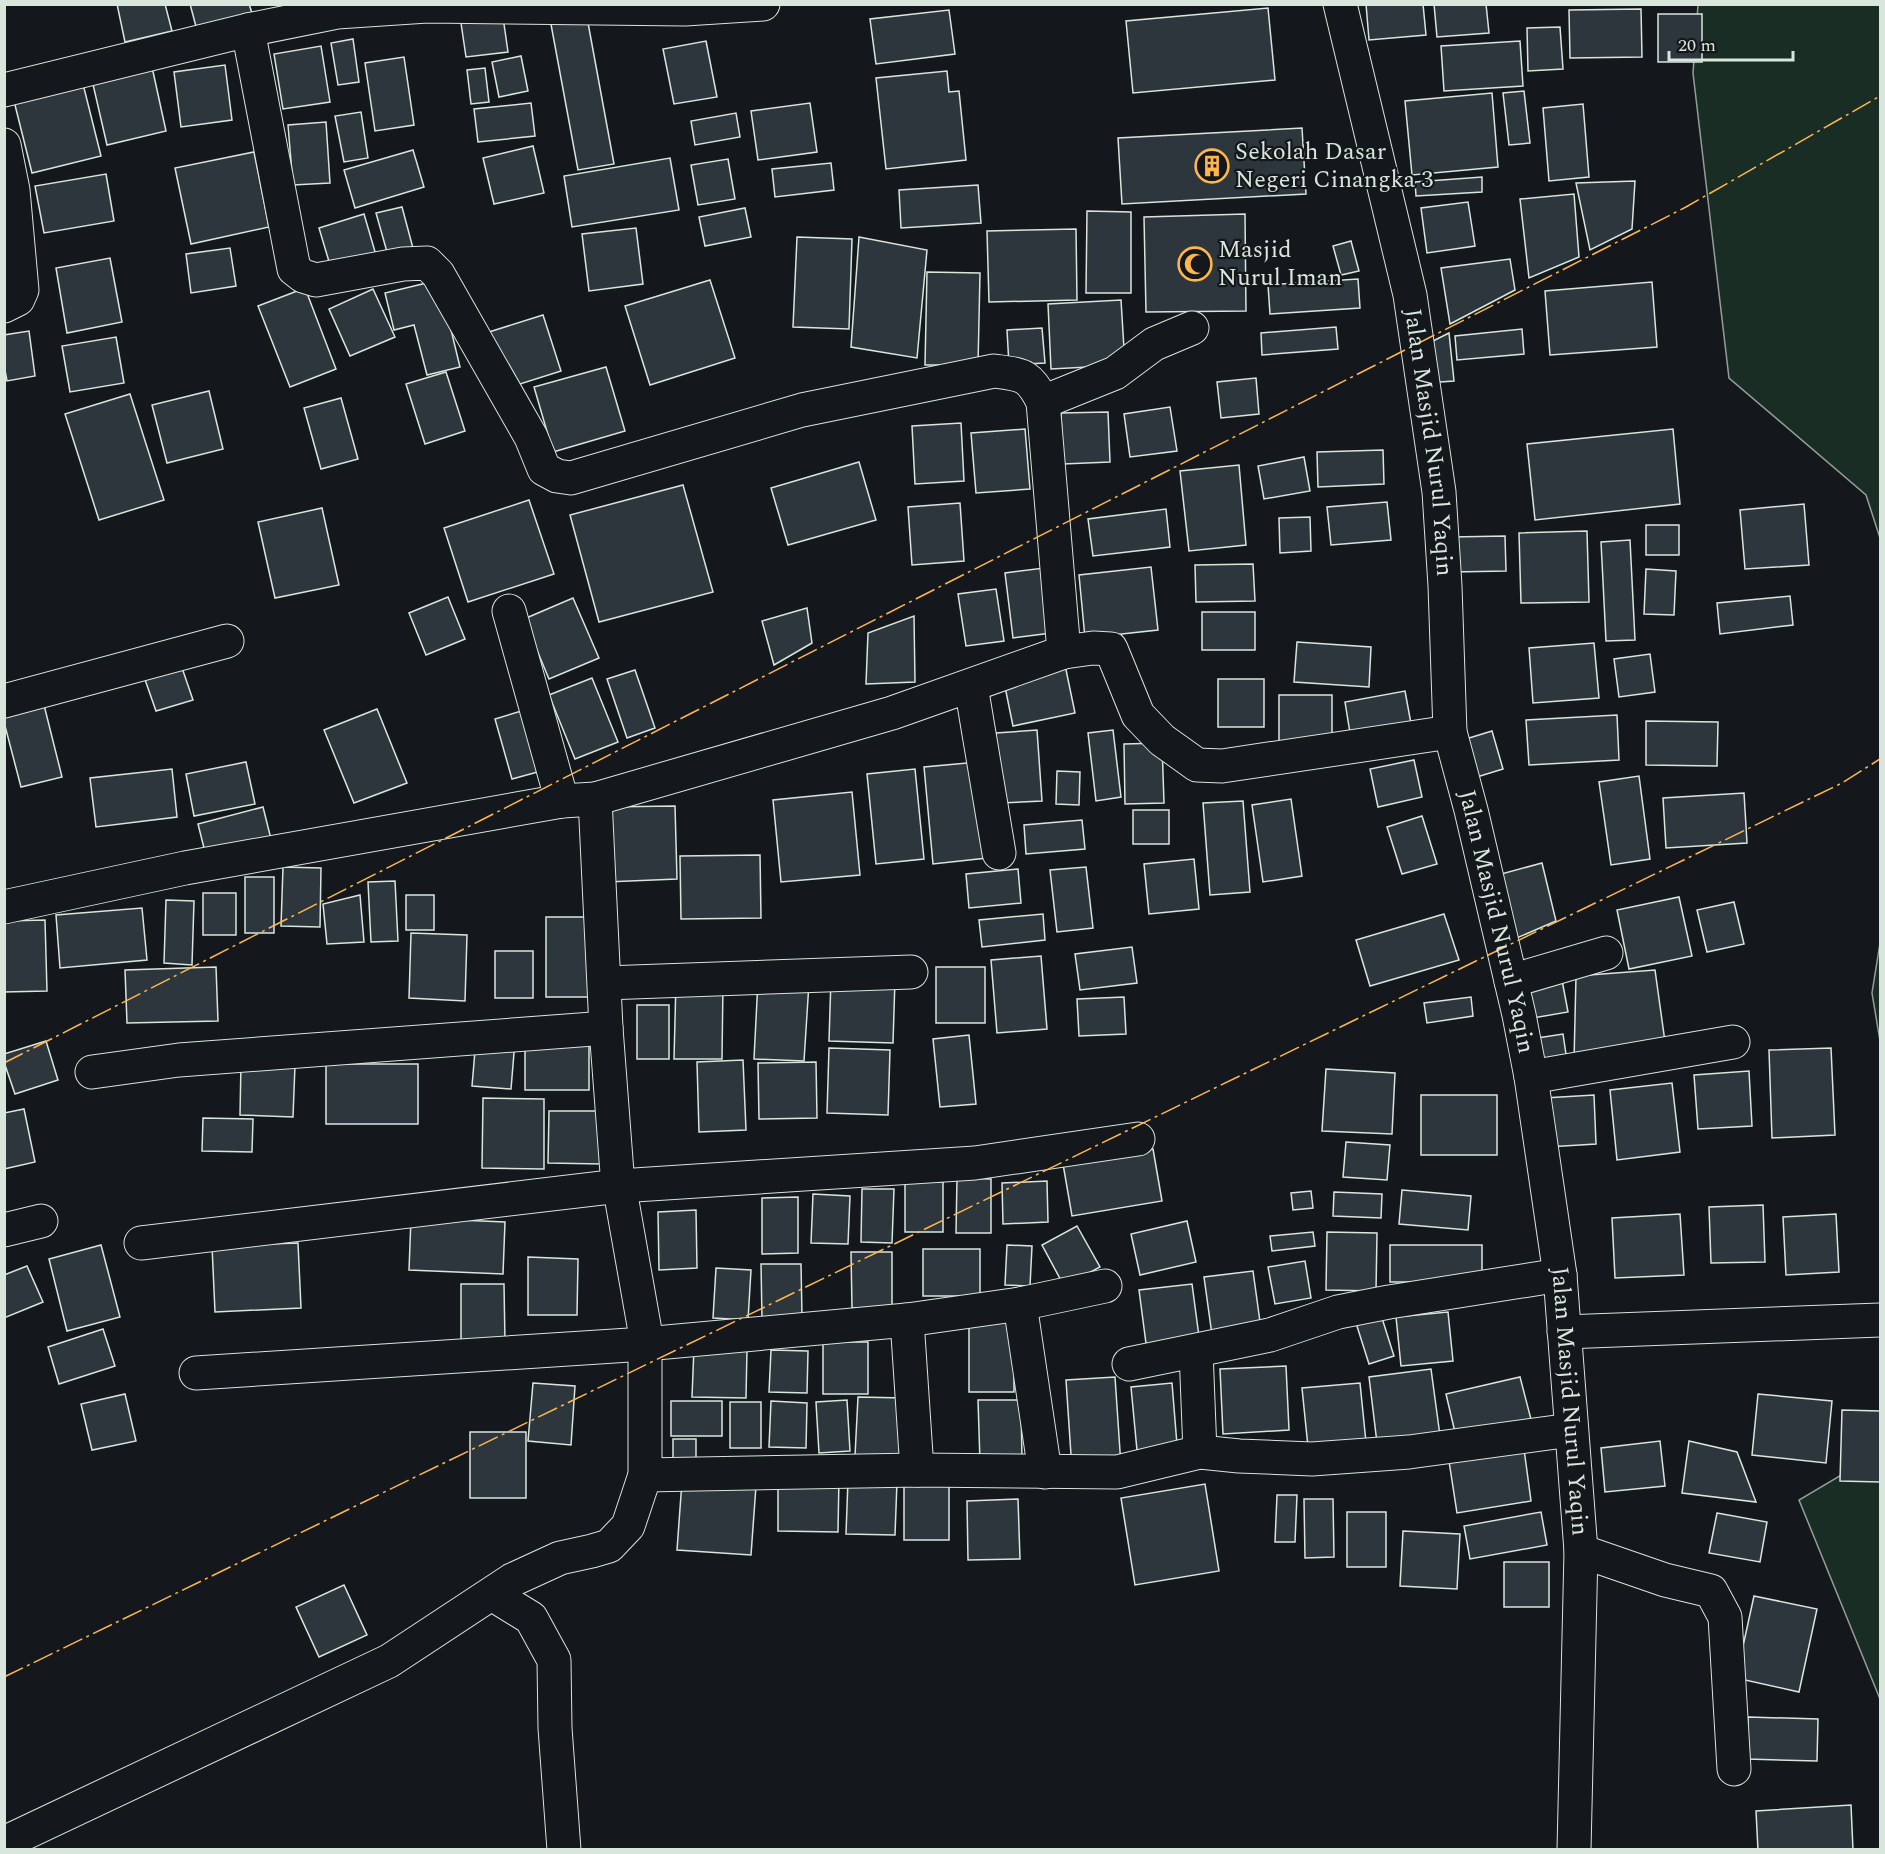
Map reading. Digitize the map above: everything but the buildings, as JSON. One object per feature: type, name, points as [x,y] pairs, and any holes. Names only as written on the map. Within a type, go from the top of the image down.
[{"type":"street","points":[[4,90],[337,8],[427,6],[685,9],[763,4]]},
{"type":"street","name":"Jalan Masjid Nurul Yaqin","points":[[1340,4],[1410,295],[1439,492],[1450,732],[1471,810],[1531,1077],[1560,1275],[1581,1551],[1574,1850]]},
{"type":"street","points":[[248,30],[294,269],[303,276],[316,280],[403,264],[427,263],[438,274],[520,416],[544,469],[557,476],[571,478],[802,410],[994,371],[1021,375],[1034,385],[1043,402],[1064,652]]},
{"type":"street","points":[[4,145],[13,190],[22,290],[18,299],[4,306]]},
{"type":"street","points":[[1043,402],[1115,373],[1154,344],[1192,328]]},
{"type":"street","points":[[509,611],[562,801]]},
{"type":"street","points":[[4,702],[227,641]]},
{"type":"street","points":[[4,907],[185,868],[562,801],[595,799],[892,713],[1064,652],[1093,648],[1111,649],[1138,715],[1162,740],[1197,765],[1222,766],[1450,732]]},
{"type":"street","points":[[971,686],[999,853]]},
{"type":"street","points":[[4,1843],[388,1661],[512,1580],[560,1558],[609,1546],[628,1526],[645,1475],[645,1331],[619,1186],[606,1028],[595,799]]},
{"type":"street","points":[[1511,981],[1606,953]]},
{"type":"street","points":[[604,983],[911,972]]},
{"type":"street","points":[[92,1072],[179,1060],[606,1028]]},
{"type":"street","points":[[1531,1077],[1733,1042]]},
{"type":"street","points":[[141,1243],[619,1186],[975,1163],[1138,1139]]},
{"type":"street","points":[[4,1230],[41,1221]]},
{"type":"street","points":[[1129,1364],[1270,1335],[1338,1312],[1560,1275]]},
{"type":"street","points":[[196,1373],[645,1344],[907,1320],[1020,1304],[1105,1286]]},
{"type":"street","points":[[1020,1304],[1045,1472]]},
{"type":"street","points":[[907,1320],[917,1470]]},
{"type":"street","points":[[1564,1332],[1881,1320]]},
{"type":"street","points":[[1196,1351],[1200,1452]]},
{"type":"street","points":[[645,1475],[917,1470],[1117,1472],[1200,1452],[1312,1459],[1409,1452],[1571,1430]]},
{"type":"street","points":[[1581,1551],[1665,1580],[1711,1592],[1725,1617],[1734,1769]]},
{"type":"street","points":[[492,1594],[531,1618],[554,1660],[555,1728],[564,1850]]},
{"type":"green space","points":[[1698,5],[1880,5],[1880,538],[1866,495],[1729,378],[1693,73]]},
{"type":"green space","points":[[1880,943],[1880,1041],[1872,993]]},
{"type":"green space","points":[[1880,1452],[1880,1699],[1799,1500]]},
{"type":"power","points":[[4,1063],[1686,207],[1880,96]]},
{"type":"power","points":[[4,1677],[1842,783],[1880,759]]},
{"type":"place","name":"Sekolah Dasar Negeri Cinangka 3","points":[[1212,166]]},
{"type":"place","name":"Masjid Nurul Iman","points":[[1195,264]]}]
